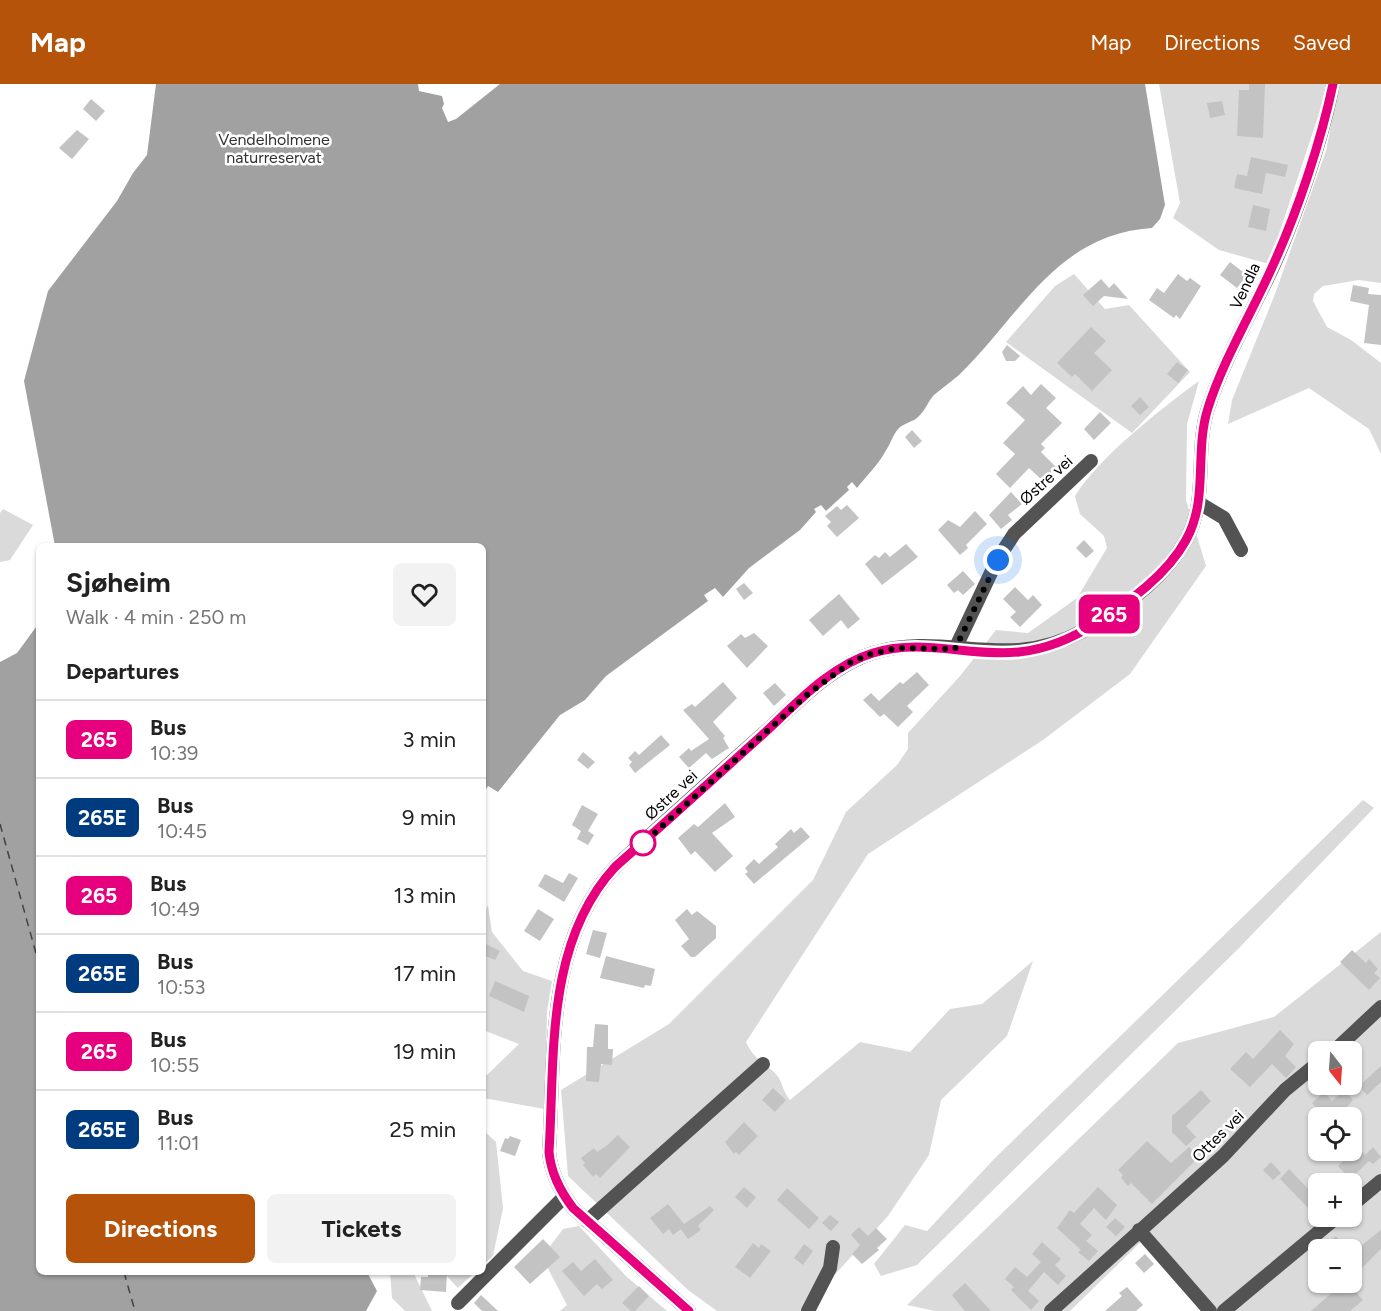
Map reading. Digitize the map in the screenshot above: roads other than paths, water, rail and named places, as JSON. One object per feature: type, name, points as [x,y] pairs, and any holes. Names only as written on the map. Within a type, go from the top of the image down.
[{"type":"street","name":"Vendla","points":[[1199,502],[1200,444],[1207,412],[1218,382],[1287,235],[1333,84]]},
{"type":"street","name":"Østre vei","points":[[955,649],[998,560],[1014,534],[1091,461]]},
{"type":"street","points":[[1199,502],[1224,518],[1241,550]]},
{"type":"street","name":"Østre vei","points":[[689,1311],[587,1221],[564,1197],[556,1180],[549,1152],[562,972],[584,909],[601,882],[808,694],[843,667],[871,654],[897,648],[1004,652],[1033,650],[1060,642],[1096,623],[1145,587],[1171,562],[1191,530],[1199,502]]},
{"type":"street","points":[[1345,1041],[1381,1007]]},
{"type":"street","points":[[587,1221],[763,1064]]},
{"type":"street","name":"Ottes vei","points":[[1051,1311],[1224,1156],[1285,1090],[1308,1071]]},
{"type":"street","points":[[1362,1197],[1381,1181]]},
{"type":"street","points":[[486,1274],[564,1197]]},
{"type":"street","points":[[1224,1311],[1325,1227]]},
{"type":"street","points":[[1139,1230],[1210,1311]]},
{"type":"street","points":[[808,1311],[830,1268],[833,1247]]},
{"type":"street","points":[[458,1302],[485,1275]]},
{"type":"park label","name":"Vendelholmene naturreservat","points":[[274,148]]}]
